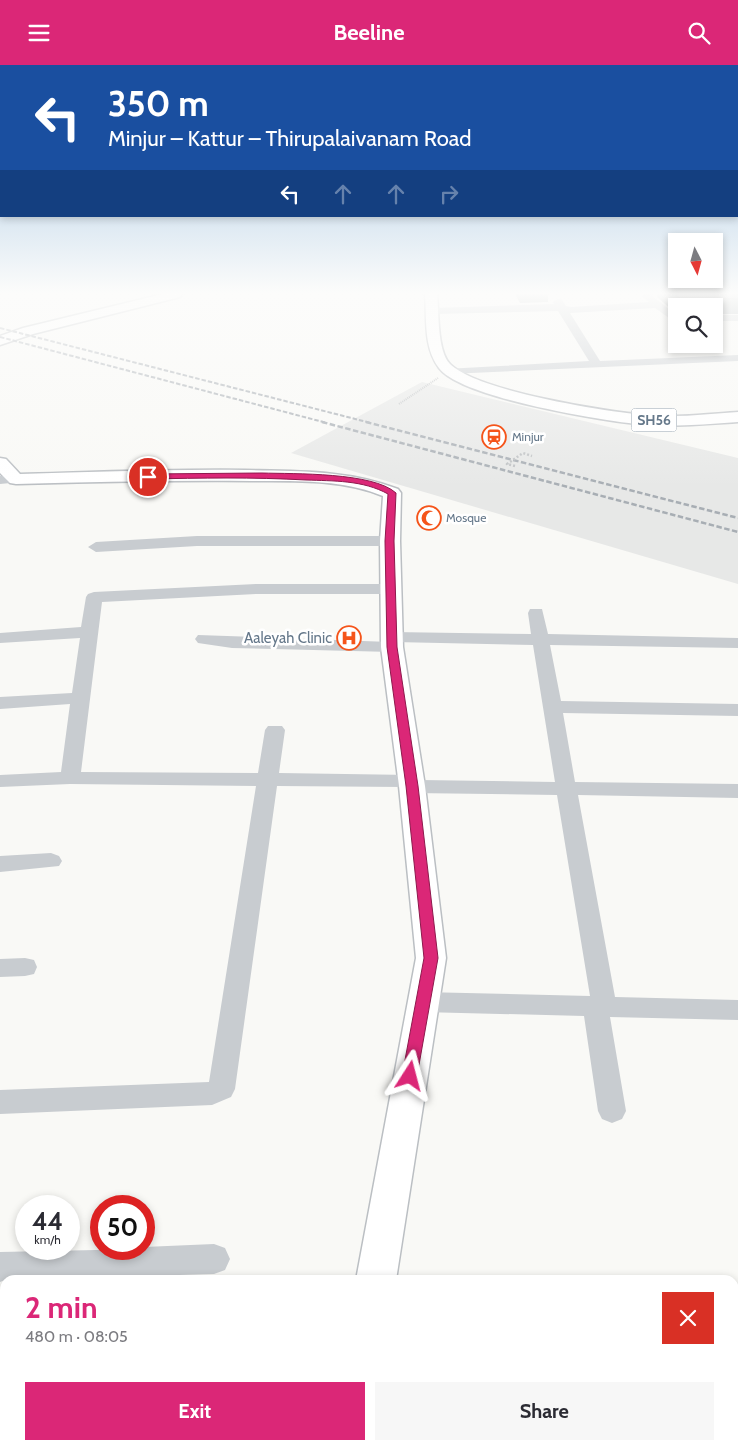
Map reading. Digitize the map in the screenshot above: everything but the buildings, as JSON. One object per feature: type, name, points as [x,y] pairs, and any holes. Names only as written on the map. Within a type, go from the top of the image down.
[{"type":"main road","points":[[440,359],[455,371]]},
{"type":"main road","name":"SH56","points":[[455,371],[472,384],[572,407],[648,420],[738,417]]},
{"type":"main road","points":[[5,474],[262,475],[336,479],[376,484],[389,489],[393,496],[390,541],[392,642],[412,783],[431,958],[377,1275]]},
{"type":"street","points":[[593,359],[596,364]]},
{"type":"street","points":[[455,371],[738,359]]},
{"type":"street","points":[[96,547],[197,541],[390,541]]},
{"type":"street","points":[[70,778],[94,597],[237,589],[390,589]]},
{"type":"street","points":[[536,613],[567,788],[600,1006],[612,1111]]},
{"type":"street","points":[[0,638],[90,632]]},
{"type":"street","points":[[204,639],[232,643],[541,639],[738,643]]},
{"type":"street","points":[[0,703],[81,698]]},
{"type":"street","points":[[553,707],[738,710]]},
{"type":"street","points":[[0,1102],[212,1093],[221,1089],[275,731]]},
{"type":"street","points":[[0,781],[70,778],[268,779],[738,791]]},
{"type":"street","points":[[0,864],[51,861]]},
{"type":"street","points":[[0,969],[25,967]]},
{"type":"street","points":[[422,1002],[738,1010]]},
{"type":"street","points":[[0,1267],[214,1259]]},
{"type":"path","points":[[399,404],[455,371]]},
{"type":"path","points":[[515,466],[507,464],[523,453],[532,456]]},
{"type":"shaded area","points":[[422,382],[738,458],[738,584],[291,453]]},
{"type":"railway","points":[[82,359],[327,423]]},
{"type":"railway","points":[[120,359],[371,423]]},
{"type":"railway","points":[[322,422],[738,532]]},
{"type":"railway","points":[[366,422],[738,518]]},
{"type":"place","name":"Minjur","points":[[494,437]]},
{"type":"place","name":"Mosque","points":[[429,518]]},
{"type":"place","name":"Aaleyah Clinic","points":[[349,638]]},
{"type":"route","points":[[148,477],[262,475],[336,479],[376,484],[389,489],[392,493],[390,589],[392,647],[412,786],[431,958],[410,1076]]}]
